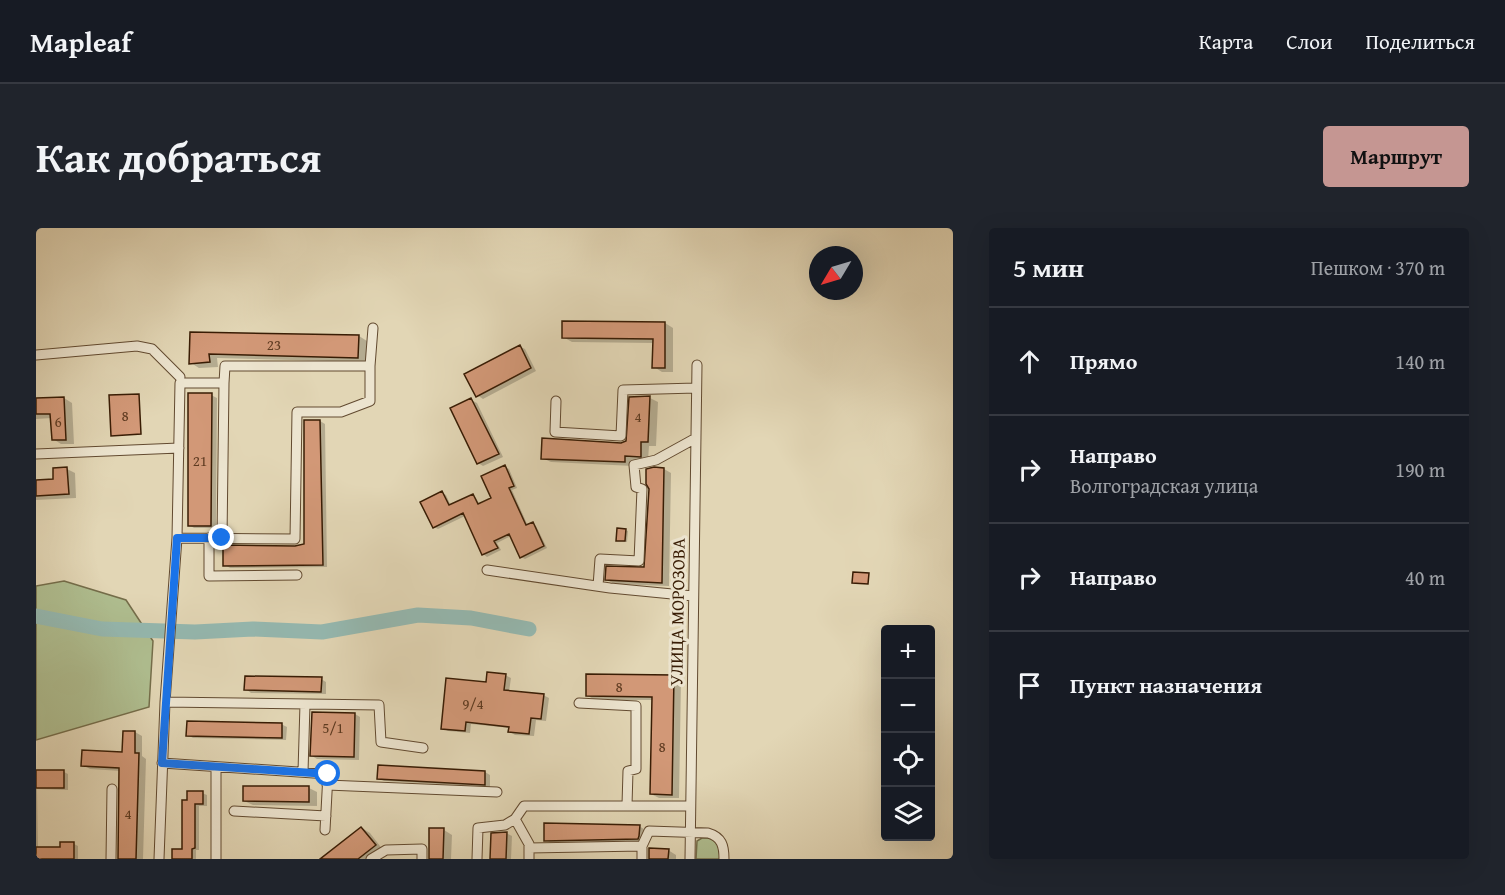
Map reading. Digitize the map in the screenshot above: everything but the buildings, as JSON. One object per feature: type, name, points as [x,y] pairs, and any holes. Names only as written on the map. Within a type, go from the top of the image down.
[{"type":"street","points":[[177,538],[295,539],[297,412],[341,412],[370,401],[373,328]]},
{"type":"street","points":[[36,355],[137,346],[152,350],[180,380],[224,383]]},
{"type":"street","name":"УЛИЦА МОРОЗОВА","points":[[690,859],[697,365]]},
{"type":"street","points":[[222,538],[225,366],[370,366]]},
{"type":"street","points":[[159,859],[165,702],[177,538],[180,380]]},
{"type":"street","points":[[556,401],[555,432],[621,436],[623,390],[696,388]]},
{"type":"street","points":[[598,586],[600,559],[639,561],[642,489],[636,487],[634,465],[656,460],[696,438]]},
{"type":"street","points":[[36,454],[179,448]]},
{"type":"street","points":[[209,538],[210,576],[297,575]]},
{"type":"street","points":[[487,570],[598,586],[693,596]]},
{"type":"street","points":[[165,702],[379,705],[381,742],[423,748]]},
{"type":"street","points":[[579,703],[636,706],[636,769],[628,771],[627,805]]},
{"type":"street","points":[[303,772],[305,704]]},
{"type":"street","points":[[162,763],[328,774],[325,830]]},
{"type":"street","points":[[216,767],[216,859]]},
{"type":"street","points":[[327,785],[497,792]]},
{"type":"street","points":[[111,859],[112,789]]},
{"type":"street","points":[[477,859],[477,828],[505,825],[516,819],[524,806],[690,806]]},
{"type":"street","points":[[234,811],[326,816]]},
{"type":"street","points":[[516,819],[529,844],[529,859]]},
{"type":"street","points":[[642,859],[642,846],[649,831],[708,833],[718,838],[723,846],[724,859]]},
{"type":"street","points":[[529,848],[642,846]]},
{"type":"street","points":[[371,859],[386,850],[422,849],[422,859]]},
{"type":"green space","points":[[64,581],[126,600],[153,641],[149,707],[36,740],[36,586]]},
{"type":"green space","points":[[702,838],[713,838],[717,841],[721,859],[696,859],[697,841]]},
{"type":"waterway","points":[[36,616],[102,629],[195,632],[253,629],[322,632],[418,615],[471,618],[529,629]]},
{"type":"route","points":[[222,538],[177,538],[162,763],[328,774]]}]
